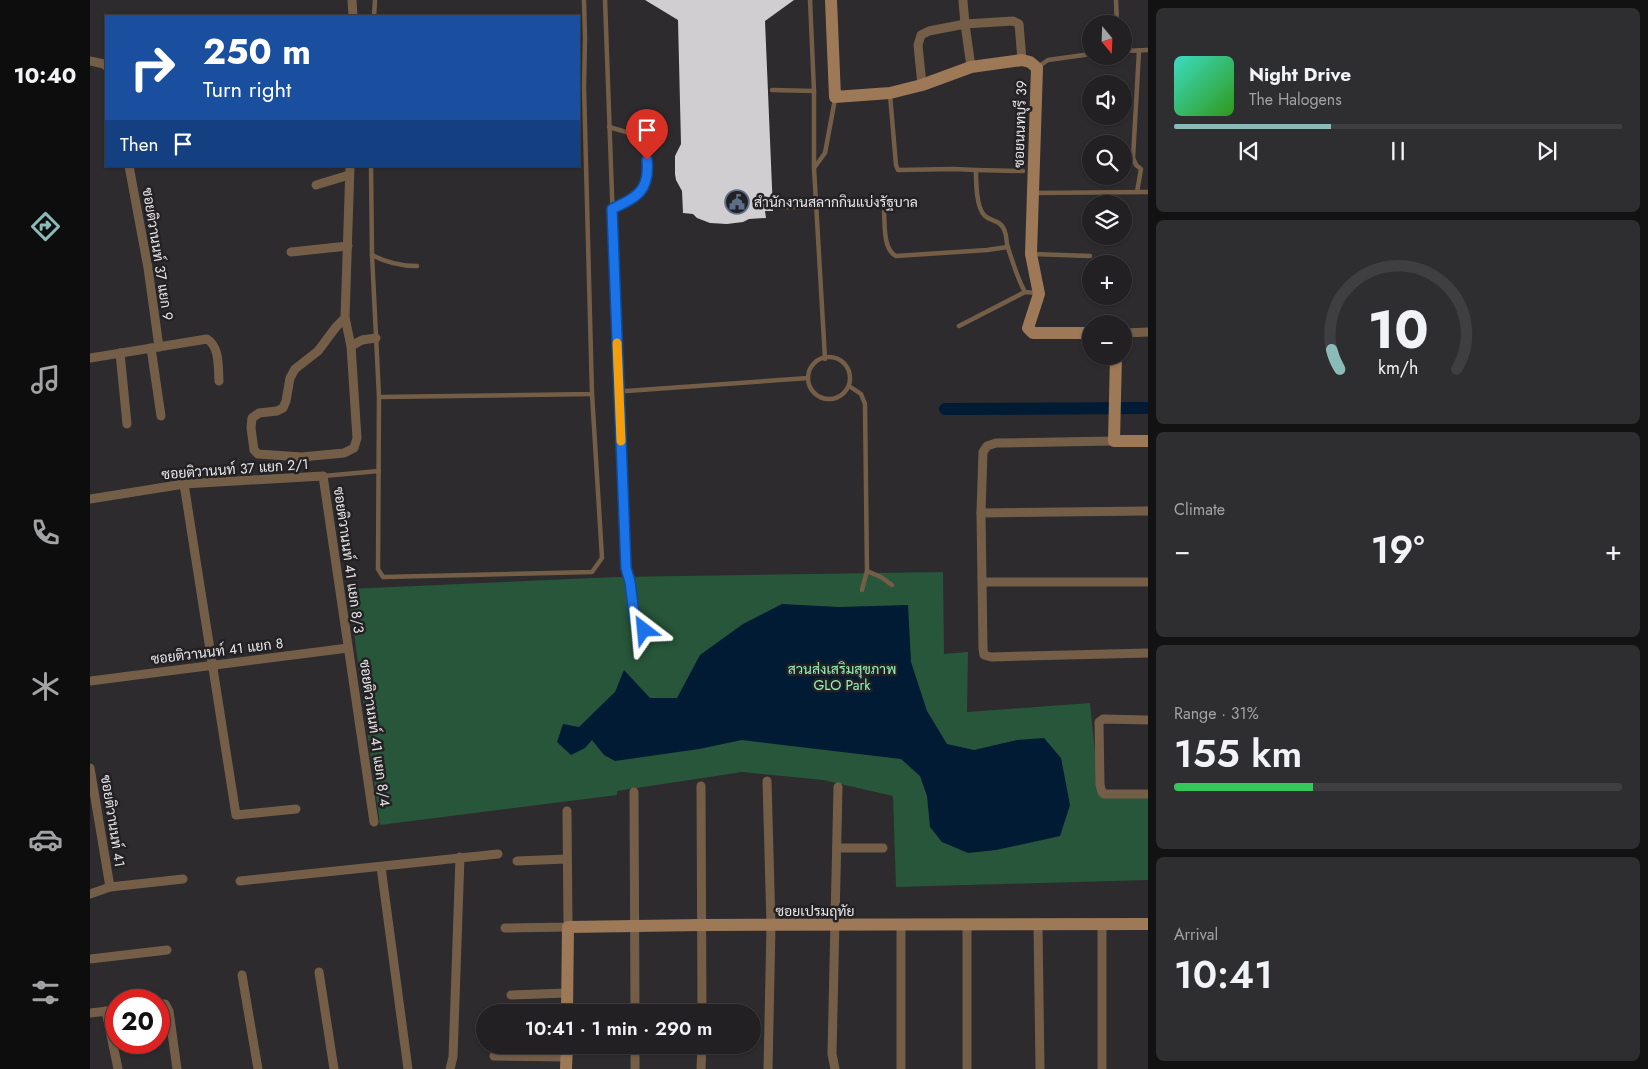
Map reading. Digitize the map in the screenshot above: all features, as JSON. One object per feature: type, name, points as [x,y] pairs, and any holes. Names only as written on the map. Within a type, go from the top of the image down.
[{"type":"street","points":[[352,0],[353,15]]},
{"type":"street","points":[[831,0],[835,97]]},
{"type":"street","points":[[963,1],[971,67]]},
{"type":"street","points":[[922,85],[918,45],[920,35],[929,30],[965,24],[1013,20],[1019,24],[1022,60]]},
{"type":"street","name":"ซอยนนทบุรี 39","points":[[835,97],[890,94],[922,85],[971,67],[1022,60],[1030,62],[1037,68],[1030,254],[1039,294]]},
{"type":"street","points":[[90,61],[105,65]]},
{"type":"street","name":"ซอยติวานนท์ 37 แยก 9","points":[[129,167],[148,268],[161,416]]},
{"type":"street","points":[[316,185],[349,171],[345,318],[351,346],[357,438],[354,448],[344,453],[302,457],[264,456],[258,454],[254,450],[250,428],[252,418],[259,413],[277,411],[282,408],[286,401],[290,378],[295,369],[318,351],[345,318]]},
{"type":"street","points":[[291,252],[348,246]]},
{"type":"street","points":[[1039,294],[1028,328],[1030,332],[1082,333]]},
{"type":"street","points":[[1132,333],[1148,332]]},
{"type":"street","points":[[351,346],[362,340],[376,338]]},
{"type":"street","points":[[90,358],[207,339],[215,347],[219,382]]},
{"type":"street","points":[[120,353],[127,424]]},
{"type":"street","points":[[1114,441],[1116,365]]},
{"type":"street","points":[[1148,441],[996,443],[988,446],[984,452],[981,513],[984,654],[991,657],[1148,653]]},
{"type":"street","name":"ซอยติวานนท์ 37 แยก 2/1","points":[[90,499],[184,484],[323,476]]},
{"type":"street","name":"ซอยติวานนท์ 41 แยก 8/3","points":[[323,476],[348,648]]},
{"type":"street","points":[[184,484],[236,815],[296,809]]},
{"type":"street","points":[[981,513],[1148,512]]},
{"type":"street","points":[[983,582],[1148,582]]},
{"type":"street","name":"ซอยติวานนท์ 41 แยก 8","points":[[90,681],[348,648]]},
{"type":"street","name":"ซอยติวานนท์ 41 แยก 8/4","points":[[348,648],[374,822]]},
{"type":"street","points":[[1148,720],[1103,720],[1099,722],[1100,784],[1102,792],[1104,794],[1148,794]]},
{"type":"street","name":"ซอยติวานนท์ 41","points":[[90,768],[93,804],[110,887],[90,894]]},
{"type":"street","points":[[767,781],[771,926],[768,1069]]},
{"type":"street","points":[[701,786],[702,1004]]},
{"type":"street","points":[[835,1069],[832,1054],[838,787]]},
{"type":"street","points":[[634,792],[635,1004]]},
{"type":"street","points":[[567,810],[567,1004]]},
{"type":"street","points":[[837,848],[883,848]]},
{"type":"street","points":[[240,881],[498,854]]},
{"type":"street","points":[[450,1069],[453,1057],[460,857]]},
{"type":"street","points":[[518,861],[567,859]]},
{"type":"street","points":[[381,867],[408,1069]]},
{"type":"street","points":[[110,887],[183,879]]},
{"type":"street","name":"ซอยเปรมฤทัย","points":[[568,927],[1148,924]]},
{"type":"street","points":[[901,925],[902,1069]]},
{"type":"street","points":[[967,925],[967,1069]]},
{"type":"street","points":[[1038,925],[1040,1069]]},
{"type":"street","points":[[1102,925],[1102,1069]]},
{"type":"street","points":[[505,928],[568,927]]},
{"type":"street","points":[[90,959],[167,950]]},
{"type":"street","points":[[319,972],[334,1069]]},
{"type":"street","points":[[242,975],[258,1069]]},
{"type":"street","points":[[511,995],[567,993]]},
{"type":"street","points":[[90,1013],[105,1011]]},
{"type":"street","points":[[170,1018],[177,1069]]},
{"type":"street","points":[[115,1054],[118,1069]]},
{"type":"street","points":[[635,1054],[635,1069]]},
{"type":"street","points":[[702,1054],[702,1069]]},
{"type":"street","points":[[494,1056],[566,1057]]},
{"type":"lane","points":[[374,15],[375,0]]},
{"type":"lane","points":[[372,167],[372,255],[379,397],[378,569],[383,578],[592,572],[602,558],[592,394],[581,86],[586,38],[584,0]]},
{"type":"lane","points":[[605,0],[626,568],[630,582],[635,622],[644,630]]},
{"type":"lane","points":[[810,0],[814,91],[814,168],[825,359]]},
{"type":"lane","points":[[1116,0],[1117,15]]},
{"type":"lane","points":[[580,39],[586,38]]},
{"type":"lane","points":[[1132,51],[1148,50]]},
{"type":"lane","points":[[1139,51],[1134,158],[1136,165],[1141,169],[1147,169]]},
{"type":"lane","points":[[1037,68],[1048,60],[1082,55]]},
{"type":"lane","points":[[772,90],[814,91]]},
{"type":"lane","points":[[890,94],[898,170],[1023,171]]},
{"type":"lane","points":[[814,168],[825,153],[835,97]]},
{"type":"lane","points":[[609,127],[632,134],[643,148],[647,160],[648,176],[633,199],[612,209]]},
{"type":"lane","points":[[1137,192],[1141,169]]},
{"type":"lane","points":[[976,170],[976,188],[981,211],[986,217],[999,222],[1005,230],[1008,247],[1019,282],[1025,292]]},
{"type":"lane","points":[[1033,193],[1148,192]]},
{"type":"lane","points":[[778,207],[816,207]]},
{"type":"lane","points":[[884,212],[888,248],[890,254],[896,256],[979,251],[1008,247]]},
{"type":"lane","points":[[1030,254],[1082,256]]},
{"type":"lane","points":[[372,255],[383,261],[395,264],[417,266]]},
{"type":"lane","points":[[959,326],[1025,292],[1039,294]]},
{"type":"lane","points":[[832,357],[844,363],[850,374],[849,386],[846,392],[840,397],[833,399],[825,399],[813,392],[808,378],[813,364],[819,360],[832,357]]},
{"type":"lane","points":[[619,390],[808,378]]},
{"type":"lane","points":[[849,386],[860,394],[864,404],[867,571],[862,590]]},
{"type":"lane","points":[[379,397],[592,394]]},
{"type":"lane","points":[[323,476],[378,471]]},
{"type":"lane","points":[[867,571],[881,577],[892,585]]},
{"type":"green space","name":"สวนส่งเสริมสุขภาพ GLO Park","points":[[943,572],[944,654],[968,652],[967,712],[1090,703],[1099,794],[1148,795],[1148,880],[896,887],[893,796],[823,780],[742,772],[617,791],[617,795],[380,825],[348,589],[616,577]]},
{"type":"water","points":[[782,604],[839,607],[908,605],[911,662],[927,711],[947,744],[974,750],[1017,740],[1044,738],[1061,758],[1070,805],[1060,836],[996,850],[968,853],[942,842],[930,827],[927,796],[920,776],[901,759],[742,740],[699,749],[615,761],[604,755],[592,740],[585,748],[571,755],[557,742],[563,724],[579,727],[615,692],[624,670],[650,698],[677,698],[700,655],[743,624]]},
{"type":"building","points":[[645,0],[794,0],[765,21],[773,211],[765,211],[766,218],[749,219],[743,222],[727,224],[710,223],[697,218],[693,214],[683,213],[682,191],[675,174],[675,156],[681,144],[678,20]]},
{"type":"waterway","points":[[945,409],[1148,408]]},
{"type":"slow traffic","points":[[617,343],[621,441]]},
{"type":"place","name":"สำนักงานสลากกินแบ่งรัฐบาล","points":[[737,202]]},
{"type":"route","points":[[644,630],[635,622],[632,612],[630,582],[626,568],[612,209],[633,199],[640,191],[648,176],[647,160]]}]
